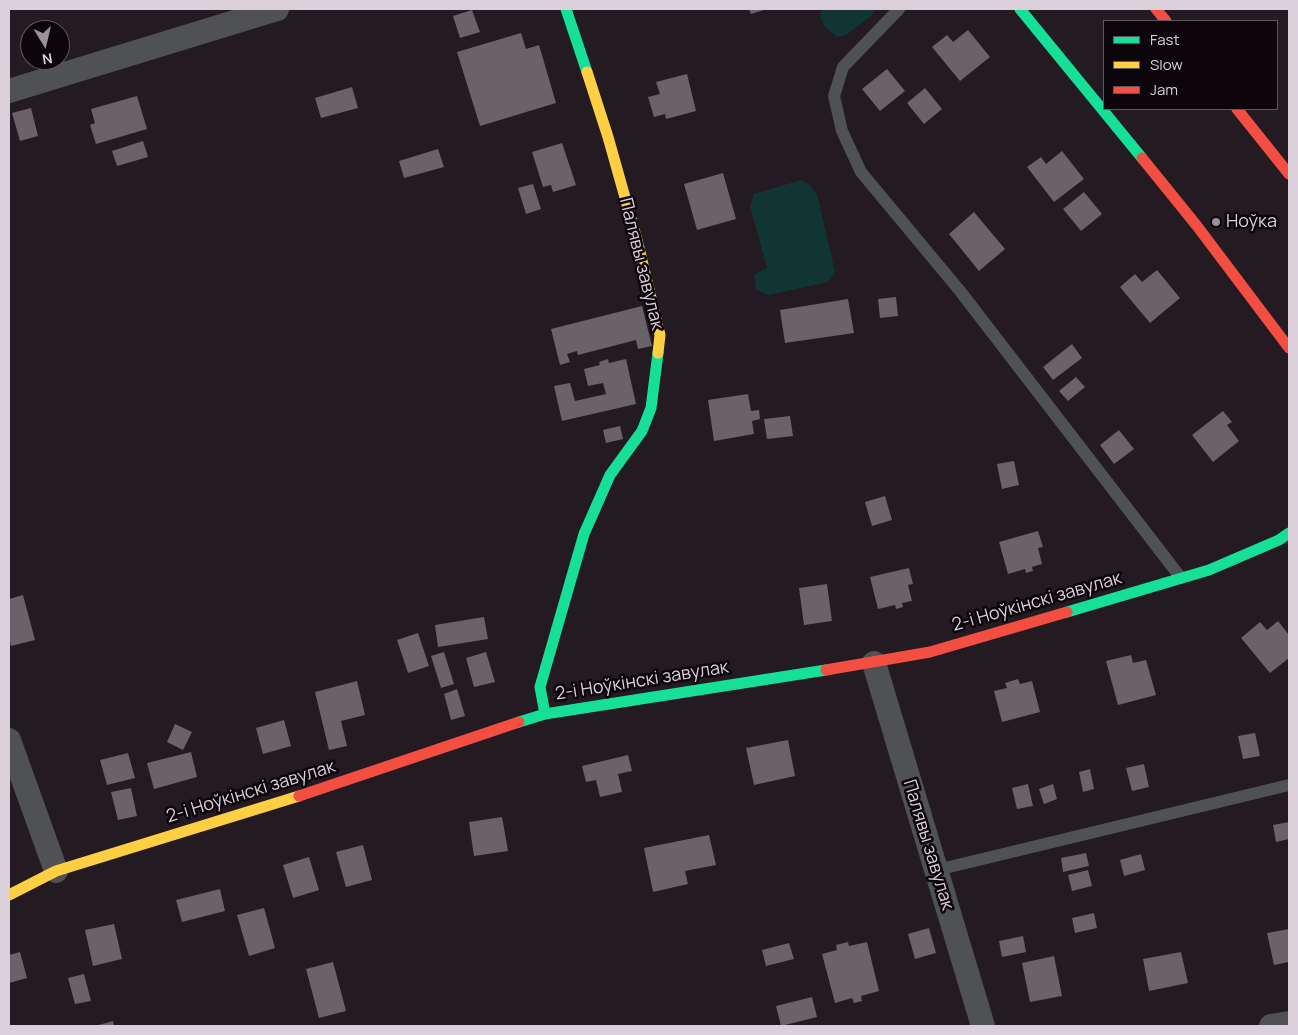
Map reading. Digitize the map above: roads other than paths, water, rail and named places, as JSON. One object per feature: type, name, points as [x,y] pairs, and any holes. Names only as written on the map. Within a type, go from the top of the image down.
[{"type":"street","points":[[9,91],[277,9]]},
{"type":"street","name":"Палявы завулак","points":[[545,714],[540,687],[584,534],[610,475],[642,431],[651,408],[660,335],[624,194],[566,9]]},
{"type":"street","points":[[1020,9],[1197,226],[1289,348]]},
{"type":"street","points":[[1156,9],[1165,20]]},
{"type":"street","points":[[1238,110],[1289,174]]},
{"type":"street","name":"2-і Ноўкінскі завулак","points":[[9,895],[56,871],[301,795],[545,714],[874,664],[930,652],[1209,570],[1279,540],[1289,533]]},
{"type":"street","name":"Палявы завулак","points":[[874,664],[983,1026]]},
{"type":"street","points":[[9,740],[56,871]]},
{"type":"street","points":[[1271,1026],[1289,1023]]},
{"type":"lane","points":[[898,9],[843,67],[834,96],[842,131],[861,172],[960,291],[1181,578]]},
{"type":"lane","points":[[937,870],[1289,785]]},
{"type":"place","name":"Ноўка","points":[[1216,222]]}]
